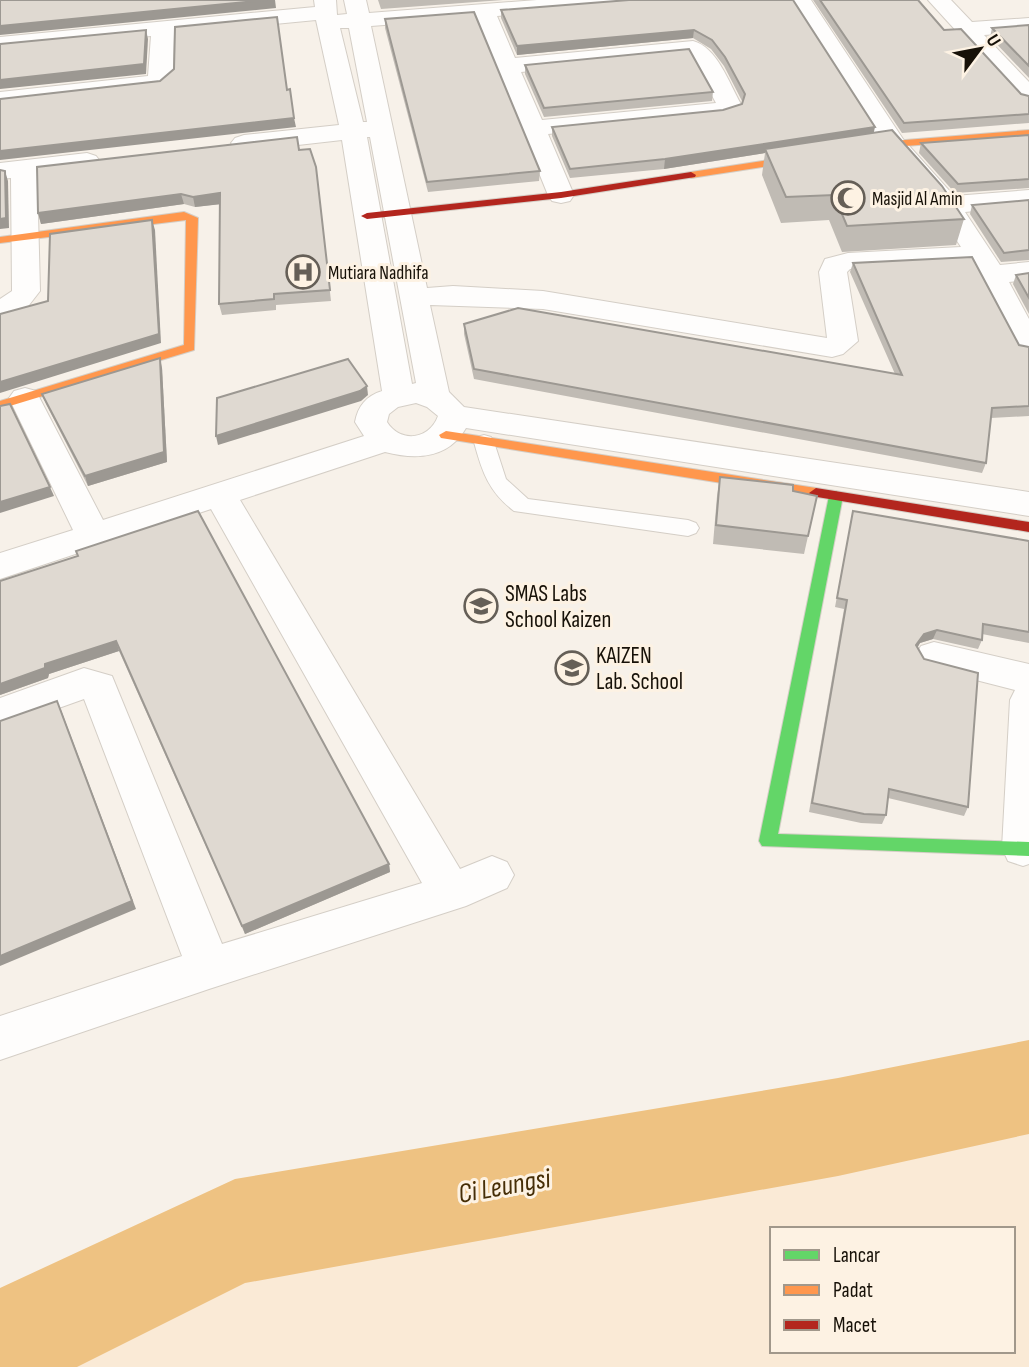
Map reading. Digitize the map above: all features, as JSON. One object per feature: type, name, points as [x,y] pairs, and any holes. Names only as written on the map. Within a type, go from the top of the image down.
[{"type":"street","points":[[0,44],[167,13],[326,12],[625,0]]},
{"type":"street","points":[[800,0],[893,144],[947,205],[1029,347]]},
{"type":"street","points":[[939,0],[966,29],[1019,75],[1029,96]]},
{"type":"street","points":[[492,7],[507,66],[561,195]]},
{"type":"street","points":[[357,10],[416,296],[445,416],[433,443],[417,447],[399,446],[377,432],[373,411],[383,401],[398,395],[416,393],[445,416],[484,442],[1029,527]]},
{"type":"street","points":[[326,12],[353,131],[398,395]]},
{"type":"street","points":[[0,99],[154,83],[161,78],[167,13]]},
{"type":"street","points":[[966,29],[1029,25]]},
{"type":"street","points":[[507,66],[693,48],[699,51],[729,104],[729,107],[722,110],[533,128]]},
{"type":"street","points":[[216,147],[381,128]]},
{"type":"street","points":[[367,216],[561,195],[893,144],[1029,133]]},
{"type":"street","points":[[0,308],[18,302],[26,290],[11,238],[12,170],[106,159]]},
{"type":"street","points":[[947,205],[1029,198]]},
{"type":"street","points":[[11,238],[184,215],[192,218],[190,347],[13,402],[88,526]]},
{"type":"street","points":[[416,296],[453,295],[544,300],[832,348],[843,341],[833,272],[835,265],[848,261],[984,265],[1029,271]]},
{"type":"street","points":[[445,416],[1029,504]]},
{"type":"street","points":[[0,544],[219,494],[377,432]]},
{"type":"street","points":[[0,566],[88,526],[377,432]]},
{"type":"street","points":[[219,494],[451,893]]},
{"type":"street","points":[[836,496],[768,841],[1026,848],[1029,700]]},
{"type":"street","points":[[934,656],[1029,679]]},
{"type":"street","points":[[0,714],[84,683],[98,686],[209,968]]},
{"type":"street","points":[[0,1038],[209,968],[451,893],[492,875]]},
{"type":"lane","points":[[484,442],[495,482],[502,492],[522,506],[688,528]]},
{"type":"shaded area","points":[[1029,1087],[1029,1367],[0,1367],[0,1346],[235,1232],[838,1127]]},
{"type":"building","points":[[0,0],[267,0],[0,26]]},
{"type":"building","points":[[629,0],[793,0],[875,127],[665,159],[570,169],[552,127],[723,110],[742,104],[745,94],[725,57],[712,40],[694,30],[517,46],[501,10]]},
{"type":"building","points":[[820,0],[918,0],[944,30],[961,29],[1021,94],[1029,96],[1029,114],[904,123]]},
{"type":"building","points":[[474,12],[540,171],[427,182],[385,19]]},
{"type":"building","points":[[277,17],[287,90],[290,89],[294,118],[0,151],[0,99],[160,81],[174,69],[175,27]]},
{"type":"building","points":[[1029,25],[1029,66],[992,28]]},
{"type":"building","points":[[146,30],[144,64],[0,80],[0,44]]},
{"type":"building","points":[[689,49],[713,92],[544,108],[525,65]]},
{"type":"building","points":[[892,130],[942,186],[964,219],[847,226],[834,195],[786,197],[765,149]]},
{"type":"building","points":[[1029,135],[1029,179],[958,184],[921,143]]},
{"type":"building","points":[[297,137],[299,150],[310,149],[316,167],[330,290],[274,294],[274,299],[219,304],[220,193],[193,197],[181,194],[38,213],[37,167]]},
{"type":"building","points":[[0,170],[5,171],[6,218],[0,219]]},
{"type":"building","points":[[1029,200],[1029,250],[1004,253],[972,205]]},
{"type":"building","points":[[152,220],[159,334],[0,382],[0,314],[48,301],[50,234]]},
{"type":"building","points":[[972,257],[1019,345],[1029,347],[1029,406],[992,408],[986,463],[474,369],[464,324],[518,308],[902,375],[853,263]]},
{"type":"building","points":[[1029,273],[1029,298],[1016,275]]},
{"type":"building","points":[[160,358],[164,452],[85,476],[42,394]]},
{"type":"building","points":[[348,359],[367,386],[360,391],[216,436],[217,398]]},
{"type":"building","points":[[10,404],[50,487],[0,502],[0,406]]},
{"type":"building","points":[[720,477],[793,485],[793,491],[817,496],[808,536],[716,525]]},
{"type":"building","points":[[198,511],[389,864],[242,926],[116,641],[45,664],[45,668],[0,684],[0,581],[78,556],[76,551]]},
{"type":"building","points":[[853,511],[1029,541],[1029,632],[983,624],[982,640],[937,630],[924,634],[916,645],[924,659],[978,673],[968,807],[889,789],[886,815],[864,814],[812,803],[847,600],[837,598]]},
{"type":"building","points":[[57,701],[132,901],[0,956],[0,721]]},
{"type":"waterway","name":"Ci Leungsi","points":[[0,1346],[235,1232],[838,1127],[1029,1087]]},
{"type":"traffic: fast","points":[[836,496],[768,841],[1029,849]]},
{"type":"traffic: slow","points":[[691,175],[893,144],[1029,133]]},
{"type":"traffic: slow","points":[[0,240],[184,215],[192,218],[190,347],[0,405]]},
{"type":"traffic: slow","points":[[446,435],[816,493]]},
{"type":"traffic: jam","points":[[367,216],[561,195],[691,175]]},
{"type":"traffic: jam","points":[[816,493],[1029,527]]},
{"type":"place","name":"Masjid Al Amin","points":[[848,198]]},
{"type":"place","name":"Mutiara Nadhifa","points":[[303,272]]},
{"type":"place","name":"SMAS Labs School Kaizen","points":[[481,606]]},
{"type":"place","name":"KAIZEN Lab. School","points":[[572,668]]}]
